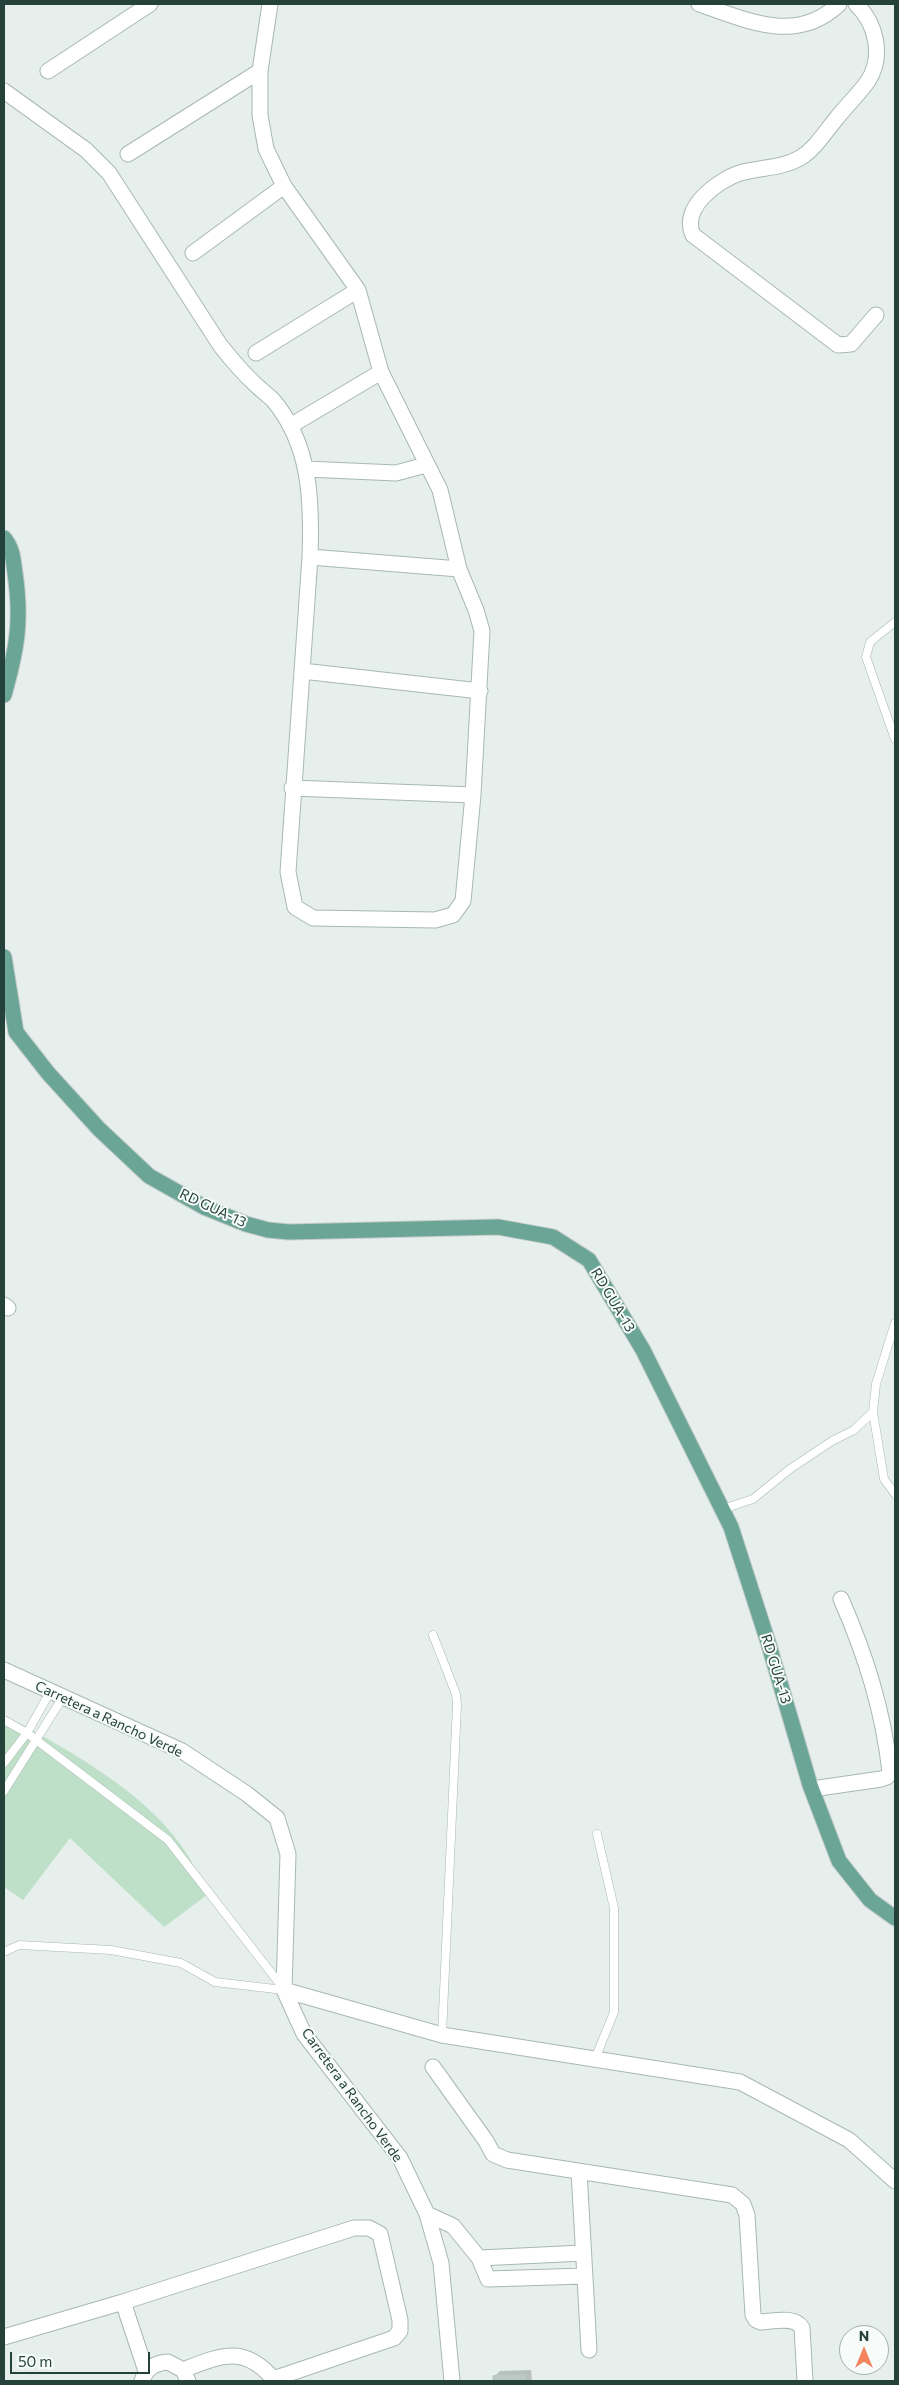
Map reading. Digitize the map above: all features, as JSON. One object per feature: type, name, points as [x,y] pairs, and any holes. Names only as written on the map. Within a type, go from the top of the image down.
[{"type":"main road","points":[[4,538],[11,547],[20,610],[15,654],[4,696]]},
{"type":"main road","name":"RD GUA-13","points":[[4,957],[16,1032],[48,1073],[99,1129],[149,1176],[204,1207],[246,1224],[268,1230],[289,1232],[498,1227],[553,1237],[589,1260],[643,1350],[731,1527],[812,1789],[839,1861],[870,1900],[895,1918]]},
{"type":"street","points":[[48,71],[150,4]]},
{"type":"street","points":[[4,91],[86,150],[109,173],[220,345],[240,369],[272,400],[290,426],[306,468],[311,498],[310,557],[292,788],[288,872],[295,907],[313,918],[435,920],[453,915],[463,901],[473,795],[482,631],[476,610],[459,569],[440,490],[381,372],[358,290],[284,186],[266,149],[260,115],[260,71],[270,4]]},
{"type":"street","points":[[699,4],[762,26],[793,28],[817,19],[840,4]]},
{"type":"street","points":[[856,4],[869,19],[876,43],[876,56],[868,80],[806,153],[785,164],[740,173],[728,178],[693,207],[689,224],[692,235],[838,345],[851,344],[858,339],[876,315]]},
{"type":"street","points":[[128,154],[260,71]]},
{"type":"street","points":[[193,253],[284,186]]},
{"type":"street","points":[[256,352],[358,290]]},
{"type":"street","points":[[290,426],[381,372]]},
{"type":"street","points":[[306,468],[396,473],[426,464]]},
{"type":"street","points":[[310,557],[459,569]]},
{"type":"street","points":[[302,671],[480,691]]},
{"type":"street","points":[[292,788],[473,795]]},
{"type":"street","points":[[812,1789],[881,1779],[887,1777],[890,1772],[875,1686],[842,1599]]},
{"type":"street","name":"Carretera a Rancho Verde","points":[[4,1670],[182,1751],[247,1794],[277,1818],[288,1854],[284,1990],[304,2034],[400,2158],[427,2214],[441,2263],[452,2381]]},
{"type":"street","points":[[284,1990],[442,2035],[740,2082],[849,2140],[895,2181]]},
{"type":"street","points":[[433,2067],[486,2141],[493,2154],[508,2160],[732,2195],[744,2204],[747,2215],[752,2315],[761,2322],[794,2321],[799,2323],[802,2328],[805,2381]]},
{"type":"street","points":[[579,2171],[589,2350]]},
{"type":"street","points":[[427,2214],[453,2226],[478,2258],[488,2278],[585,2276]]},
{"type":"street","points":[[4,2336],[124,2302],[354,2228],[369,2228],[380,2234],[400,2320],[400,2331],[394,2338],[274,2380],[252,2360],[222,2355],[186,2375],[168,2362],[152,2366],[142,2378]]},
{"type":"street","points":[[478,2258],[583,2254]]},
{"type":"street","points":[[124,2302],[142,2378]]},
{"type":"lane","points":[[895,622],[870,642],[866,657],[895,739]]},
{"type":"lane","points":[[895,1323],[876,1384],[873,1412],[884,1479],[895,1494]]},
{"type":"lane","points":[[723,1509],[753,1499],[790,1469],[832,1441],[854,1430],[873,1412]]},
{"type":"lane","points":[[433,1635],[456,1694],[458,1705],[442,2035]]},
{"type":"lane","points":[[4,1763],[56,1695]]},
{"type":"lane","points":[[4,1791],[37,1740],[56,1695]]},
{"type":"lane","points":[[4,1720],[37,1740],[168,1840],[284,1990]]},
{"type":"lane","points":[[595,2059],[614,2012],[614,1908],[597,1834]]},
{"type":"lane","points":[[4,1952],[19,1945],[111,1950],[181,1963],[214,1982],[284,1990]]},
{"type":"green space","points":[[4,1715],[106,1775],[153,1813],[173,1834],[189,1857],[207,1895],[164,1927],[70,1838],[23,1900],[4,1887]]},
{"type":"building","points":[[526,2375],[526,2381],[493,2381],[493,2376]]}]
